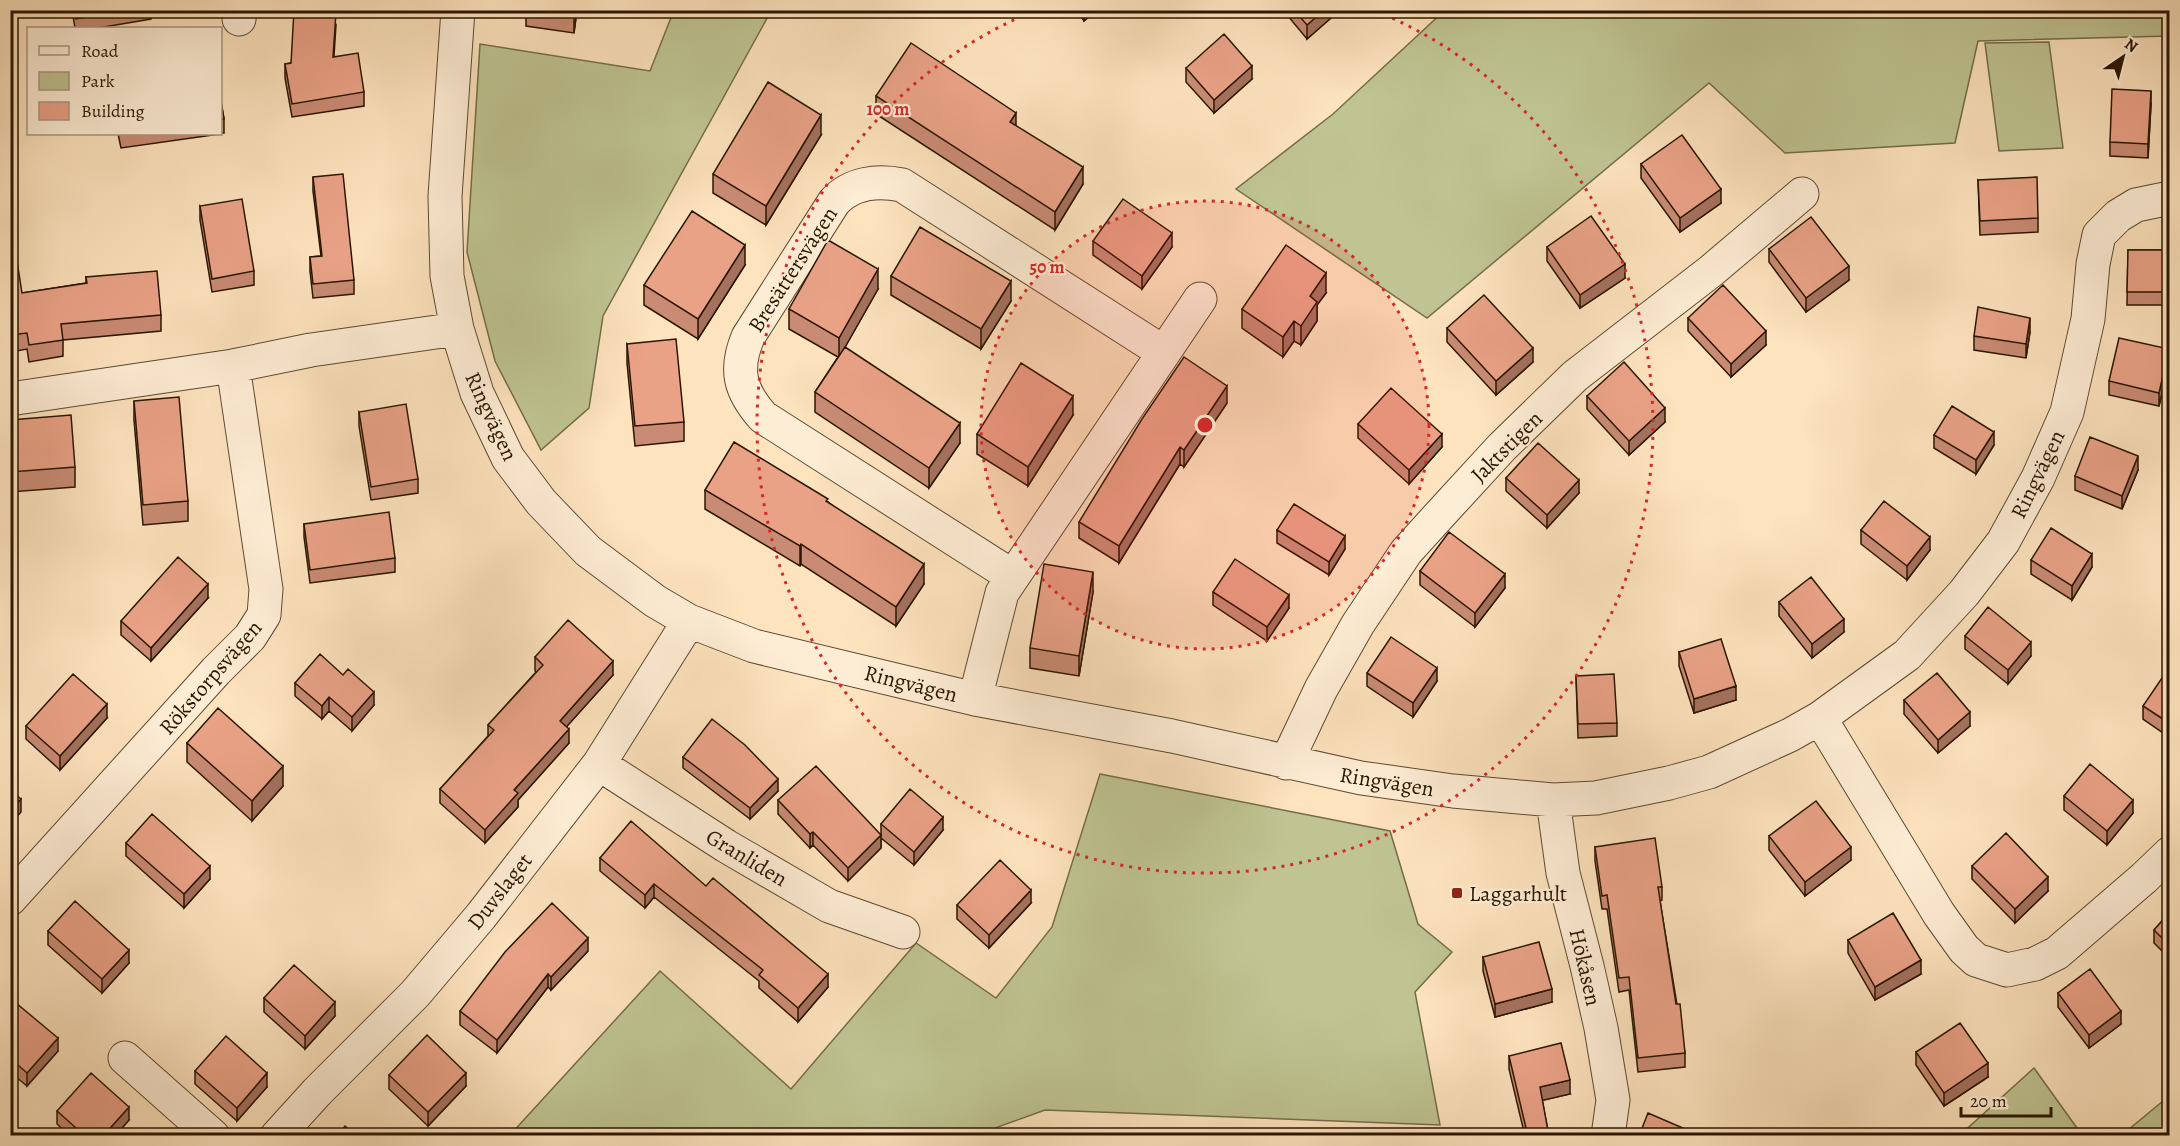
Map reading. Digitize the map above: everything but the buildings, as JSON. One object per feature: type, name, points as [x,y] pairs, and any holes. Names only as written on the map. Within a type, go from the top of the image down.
[{"type":"street","name":"Ringvägen","points":[[458,10],[445,196],[447,276],[457,328],[477,393],[508,459],[541,502],[588,551],[655,601],[689,621],[754,646],[975,699],[1172,736],[1361,778],[1453,791],[1552,800],[1596,798],[1709,772],[1790,735],[1820,718],[1907,655],[1964,592],[2003,542],[2038,478],[2067,412],[2088,319],[2093,264],[2099,235],[2118,216],[2136,205],[2169,198]]},
{"type":"street","name":"Bresättersvägen","points":[[1012,576],[763,417],[746,394],[739,366],[741,352],[834,202],[850,188],[868,184],[902,185],[1163,352]]},
{"type":"street","name":"Jaktstigen","points":[[1286,762],[1321,689],[1358,624],[1406,552],[1445,509],[1502,447],[1575,376],[1711,271],[1802,194]]},
{"type":"street","points":[[975,699],[1002,593],[1200,299]]},
{"type":"street","points":[[10,399],[233,366],[311,350],[457,328]]},
{"type":"street","name":"Rökstorpsvägen","points":[[10,899],[216,671],[250,637],[264,615],[266,589],[233,366]]},
{"type":"street","name":"Duvslaget","points":[[277,1136],[415,994],[481,916],[599,764],[689,621]]},
{"type":"street","points":[[1820,718],[1939,914],[1964,949],[1976,960],[2007,970],[2035,964],[2058,953],[2144,878],[2169,853]]},
{"type":"street","name":"Granliden","points":[[599,764],[726,846],[829,906],[903,932]]},
{"type":"street","name":"Hökåsen","points":[[1552,800],[1563,873],[1587,966],[1613,1100],[1608,1136]]},
{"type":"street","points":[[125,1058],[213,1136]]},
{"type":"green space","points":[[674,10],[771,11],[603,316],[589,408],[541,450],[495,361],[467,252],[480,44],[650,71]]},
{"type":"green space","points":[[2169,10],[2170,36],[1978,41],[1955,143],[1785,153],[1709,83],[1427,318],[1236,189],[1333,114],[1444,11]]},
{"type":"green space","points":[[2049,42],[2063,148],[1999,151],[1985,43]]},
{"type":"green space","points":[[1100,774],[1390,831],[1418,924],[1452,952],[1415,992],[1440,1125],[1045,1110],[995,1128],[992,1136],[510,1135],[660,971],[791,1089],[916,943],[996,998],[1052,927]]},
{"type":"green space","points":[[2034,1068],[2082,1135],[1960,1135]]},
{"type":"green space","points":[[2169,1096],[2169,1135],[2122,1135]]},
{"type":"place","name":"Laggarhult","points":[[1457,893]]}]
